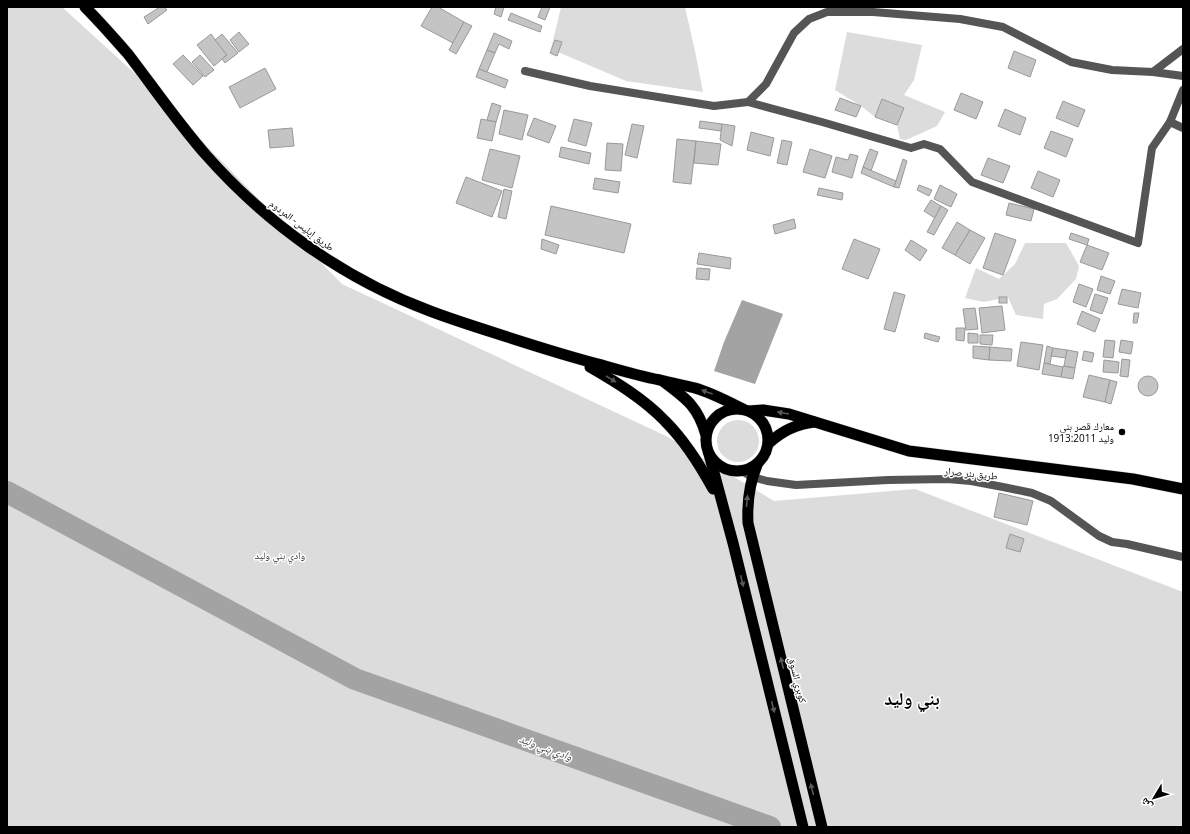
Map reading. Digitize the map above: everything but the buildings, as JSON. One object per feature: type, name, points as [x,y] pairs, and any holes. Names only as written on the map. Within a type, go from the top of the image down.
[{"type":"highway","name":"طريق إيليس- المردوم","points":[[85,7],[126,53],[176,119],[206,155],[238,189],[296,238],[361,280],[395,297],[438,314],[578,359]]},
{"type":"highway","points":[[578,359],[701,390],[727,400],[758,416],[764,424],[768,433],[768,443],[765,455],[757,465],[750,469],[747,474],[723,468],[709,454]]},
{"type":"highway","points":[[578,359],[624,388],[665,420],[679,436],[703,471],[724,513]]},
{"type":"highway","points":[[661,381],[684,397],[692,405],[703,424],[709,454],[733,543],[804,827]]},
{"type":"highway","points":[[706,435],[709,426],[715,417],[732,408],[763,410],[796,416],[909,451],[1133,479],[1183,489]]},
{"type":"highway","points":[[768,443],[790,428],[815,422]]},
{"type":"highway","name":"كوبري السوق","points":[[747,474],[747,508],[751,538],[822,827]]},
{"type":"street","points":[[748,102],[766,84],[794,33],[809,19],[827,12],[873,12],[960,19],[1003,27],[1071,62],[1112,70],[1152,72],[1183,76]]},
{"type":"street","points":[[1152,72],[1183,49]]},
{"type":"street","points":[[524,71],[590,86],[714,106],[748,102],[911,148],[924,144],[940,149],[972,182],[1138,243],[1152,148],[1170,122],[1183,90]]},
{"type":"street","points":[[1170,122],[1183,128]]},
{"type":"street","name":"طريق بئر صرار","points":[[747,474],[773,482],[796,485],[940,479],[971,481],[1003,487],[1032,493],[1051,501],[1099,536],[1112,542],[1183,557]]},
{"type":"green space","name":"وادي بني وليد","points":[[7,7],[62,7],[142,80],[342,284],[668,437],[774,501],[915,489],[1183,592],[1183,827],[7,827]]},
{"type":"green space","points":[[561,7],[685,7],[703,92],[626,81],[551,49]]},
{"type":"green space","points":[[847,32],[922,45],[914,80],[904,95],[945,112],[937,126],[906,140],[900,139],[897,125],[904,108],[875,117],[861,106],[835,90]]},
{"type":"green space","points":[[1025,243],[1066,243],[1079,266],[1076,279],[1057,299],[1044,304],[1043,319],[1016,315],[1008,297],[984,302],[965,298],[976,268],[999,279],[1015,264]]},
{"type":"green space","points":[[734,420],[742,420],[750,423],[756,429],[759,441],[756,453],[750,459],[742,462],[734,462],[726,459],[720,453],[717,445],[717,437],[720,429],[726,423]]},
{"type":"shaded area","points":[[742,300],[783,314],[755,384],[714,371],[724,342]]},
{"type":"waterway","name":"وادي بني وليد","points":[[7,492],[355,679],[770,827]]},
{"type":"place","name":"معارك قصر بني وليد 1913:2011","points":[[1122,432]]},
{"type":"district","name":"بني وليد","points":[[912,698]]}]
